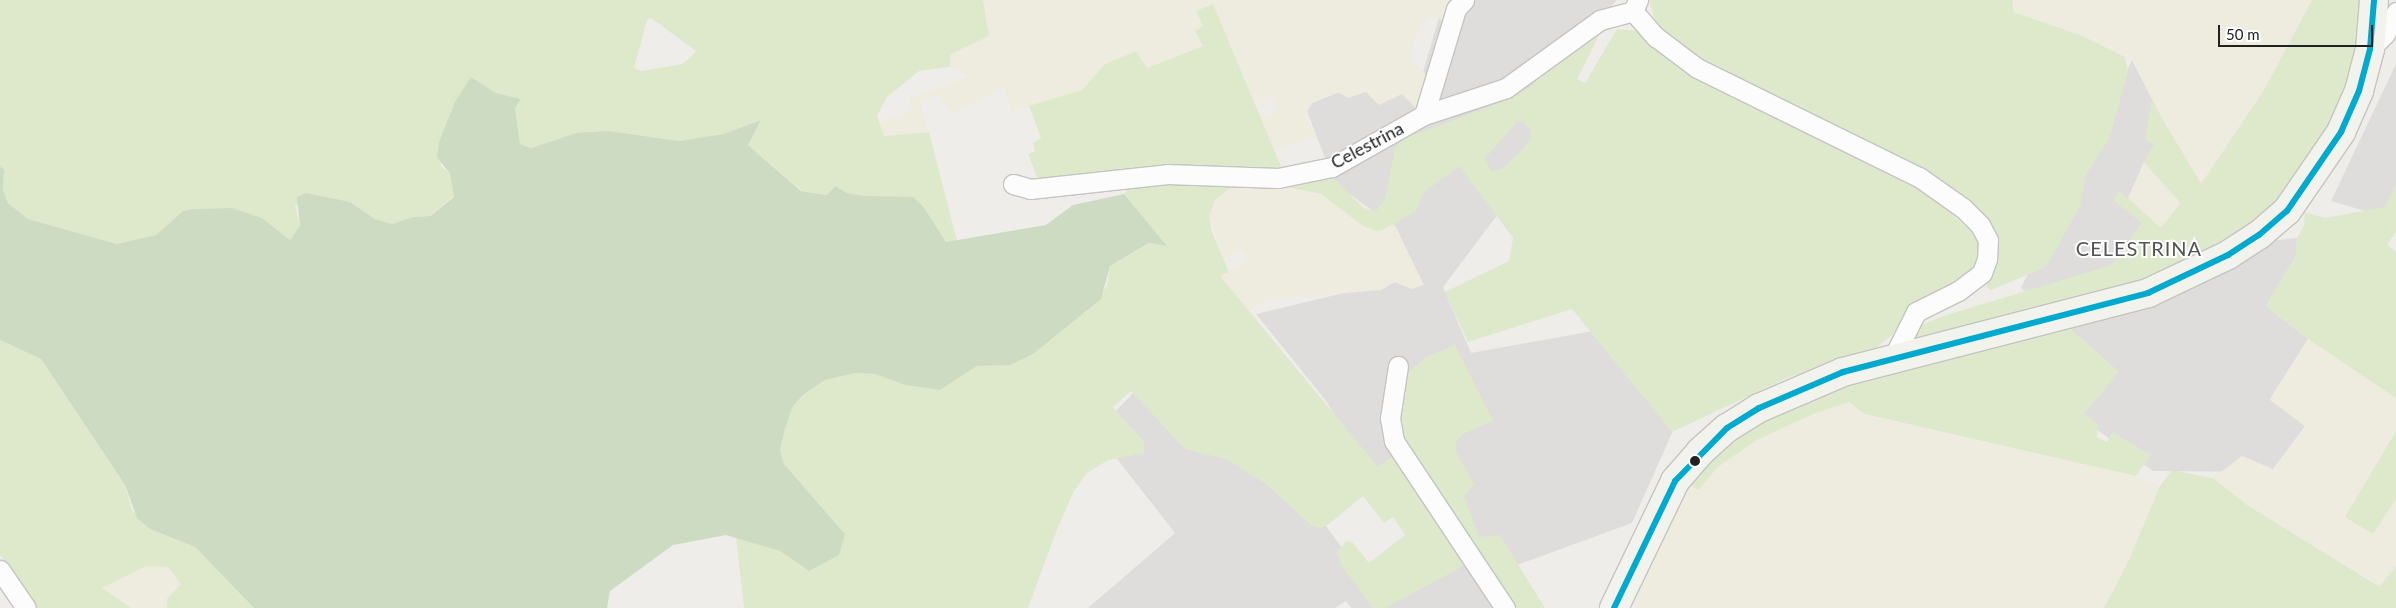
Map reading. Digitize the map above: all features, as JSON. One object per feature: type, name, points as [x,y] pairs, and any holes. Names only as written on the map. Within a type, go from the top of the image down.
[{"type":"street","points":[[1424,115],[1456,9],[1464,0]]},
{"type":"street","points":[[1614,608],[1658,511],[1675,481],[1700,452],[1727,428],[1759,408],[1826,378],[2148,293],[2228,256],[2287,211],[2310,181],[2341,132],[2359,91],[2370,49],[2374,0]]},
{"type":"street","name":"Celestrina","points":[[1013,184],[1030,189],[1167,174],[1278,178],[1332,167],[1424,115],[1506,88],[1600,20],[1636,5],[1656,37],[1697,68],[1919,177],[1963,208],[1980,225],[1988,240],[1987,259],[1982,273],[1958,290],[1916,312],[1892,360]]},
{"type":"street","points":[[2370,49],[2385,34],[2396,12]]},
{"type":"street","points":[[1398,366],[1390,418],[1394,441],[1505,608]]},
{"type":"street","points":[[0,570],[26,608]]},
{"type":"shaded area","points":[[983,0],[1458,0],[1442,21],[1436,17],[1427,17],[1414,41],[1411,61],[1420,67],[1430,82],[1416,108],[1402,94],[1379,105],[1366,92],[1348,98],[1338,92],[1313,101],[1306,114],[1315,137],[1275,151],[1261,117],[1278,110],[1274,97],[1255,103],[1213,4],[1203,26],[1195,31],[1204,46],[1147,68],[1136,52],[1105,64],[1082,90],[1012,112],[1004,88],[951,114],[939,95],[920,103],[929,132],[884,136],[879,123],[912,109],[909,98],[968,77],[949,67],[951,54],[989,36]]},
{"type":"shaded area","points":[[1449,0],[1617,0],[1519,99],[1556,137],[1443,287],[1471,353],[1599,330],[1676,424],[1632,523],[1476,580],[1496,608],[1351,608],[1346,601],[1335,608],[1088,608],[1175,533],[1096,432],[1155,370],[1314,510],[1380,599],[1449,558],[1358,458],[1327,402],[1256,314],[1418,275],[1396,227],[1335,184],[1305,106],[1388,72],[1416,96],[1440,14]]},
{"type":"shaded area","points":[[2013,0],[2312,0],[2264,90],[2201,184],[2166,127],[2132,60],[2083,36],[2013,12]]},
{"type":"shaded area","points":[[2135,54],[2208,189],[2198,248],[2297,238],[2296,256],[2266,306],[2308,339],[2270,399],[2305,426],[2281,472],[2153,471],[2080,417],[2114,371],[2021,288]]},
{"type":"shaded area","points":[[2396,64],[2396,220],[2331,201]]},
{"type":"shaded area","points":[[2144,162],[2181,203],[2161,229],[2128,198]]},
{"type":"shaded area","points":[[1231,177],[1283,180],[1287,187],[1321,193],[1360,224],[1383,230],[1394,224],[1424,285],[1411,289],[1395,282],[1381,290],[1267,300],[1249,311],[1220,276],[1249,261],[1242,249],[1223,258],[1209,215],[1216,199],[1230,188]]},
{"type":"shaded area","points":[[2308,339],[2396,398],[2396,431],[2373,468],[2373,534],[2396,499],[2396,566],[2380,586],[2247,505],[2213,478],[2242,456],[2273,469],[2305,426],[2270,400]]},
{"type":"shaded area","points":[[1849,402],[1864,415],[2136,476],[2160,486],[2128,562],[2104,608],[1634,608],[1658,542],[1689,484],[1698,489],[1718,467],[1755,441],[1813,414]]},
{"type":"shaded area","points":[[146,565],[168,567],[181,584],[167,599],[167,608],[131,608],[101,588]]},
{"type":"green space","points":[[0,0],[983,0],[989,36],[951,54],[949,67],[919,71],[887,97],[877,116],[884,136],[929,132],[957,241],[946,242],[923,206],[847,193],[835,186],[828,195],[802,191],[748,145],[760,120],[723,134],[679,141],[576,133],[531,148],[520,144],[515,108],[521,99],[496,93],[471,77],[439,142],[441,166],[450,174],[454,196],[429,216],[413,217],[392,224],[375,219],[350,202],[295,205],[300,226],[290,240],[262,218],[233,208],[193,209],[183,211],[156,235],[117,244],[28,219],[8,203],[3,190],[4,171],[0,166]],"holes":[[[651,18],[696,51],[682,64],[641,71],[634,68],[647,20]]]},
{"type":"green space","points":[[1649,0],[2013,0],[2013,12],[2083,36],[2125,57],[2128,72],[2109,139],[2086,175],[2080,206],[2046,267],[1991,290],[1986,287],[1997,263],[1994,246],[1958,204],[1682,52],[1657,29]]},
{"type":"green space","points":[[2312,0],[2361,0],[2353,76],[2319,149],[2280,201],[2227,245],[2155,278],[1917,341],[1916,335],[1923,324],[1943,316],[2112,265],[2142,223],[2113,200],[2119,191],[2161,228],[2181,203],[2144,162],[2154,144],[2145,139],[2152,101],[2201,184],[2264,90]]},
{"type":"green space","points":[[1213,4],[1283,171],[1040,184],[1028,154],[1035,151],[1033,143],[1041,138],[1029,106],[1082,90],[1105,64],[1136,51],[1147,68],[1203,46],[1195,31],[1203,26],[1196,11]]},
{"type":"green space","points":[[1604,26],[1577,79],[1585,83],[1617,29],[1641,31],[1918,189],[1950,212],[1978,239],[1983,259],[1975,277],[1904,317],[1892,335],[1871,352],[1789,377],[1672,432],[1572,309],[1468,342],[1445,292],[1509,261],[1513,238],[1459,166],[1423,193],[1416,211],[1383,230],[1375,231],[1360,224],[1321,194],[1287,187],[1283,180],[1333,178],[1364,208],[1376,211],[1385,199],[1395,148],[1405,138],[1500,103],[1529,88],[1578,38]],"holes":[[[1523,121],[1530,129],[1531,137],[1524,148],[1502,169],[1491,171],[1485,158],[1516,123]]]},
{"type":"green space","points":[[471,77],[496,93],[521,99],[515,108],[520,144],[531,148],[576,133],[608,131],[679,141],[723,134],[761,120],[748,145],[801,191],[827,195],[835,186],[847,193],[865,196],[913,197],[923,206],[946,242],[1046,225],[1073,205],[1124,194],[1167,246],[1149,243],[1110,266],[1101,299],[1033,354],[1010,365],[977,366],[940,390],[905,385],[875,374],[855,373],[825,380],[803,395],[793,406],[785,429],[780,450],[784,464],[845,534],[839,555],[809,571],[780,551],[726,535],[673,545],[610,591],[607,608],[254,608],[195,547],[150,529],[137,518],[125,485],[41,359],[0,340],[0,166],[4,170],[3,190],[8,203],[28,219],[117,244],[156,235],[183,211],[233,208],[262,218],[290,240],[300,226],[297,197],[306,193],[350,202],[375,219],[392,224],[413,217],[430,216],[454,197],[450,174],[437,157],[439,142],[455,102]]},
{"type":"green space","points":[[1231,177],[1230,188],[1216,199],[1209,215],[1212,232],[1229,272],[1220,276],[1378,467],[1392,457],[1465,565],[1385,608],[1373,608],[1342,566],[1337,553],[1346,541],[1352,542],[1369,563],[1405,535],[1393,517],[1384,523],[1363,496],[1329,524],[1320,528],[1312,526],[1266,484],[1226,459],[1185,449],[1131,391],[1113,407],[1144,442],[1144,453],[1108,460],[1086,474],[1074,491],[1058,527],[1028,608],[744,608],[736,537],[780,551],[809,571],[845,534],[784,464],[780,450],[785,429],[793,406],[803,395],[825,380],[855,373],[875,374],[905,385],[940,390],[977,366],[992,365],[1086,312],[1107,286],[1110,266],[1150,243],[1166,245],[1124,194],[1133,181]]},
{"type":"green space","points":[[2396,185],[2396,232],[2387,245],[2396,252],[2396,398],[2308,339],[2266,306],[2296,256],[2297,238],[2304,225],[2305,212],[2325,218],[2385,207]]},
{"type":"green space","points":[[2069,327],[2119,372],[2084,414],[2098,424],[2097,437],[2107,442],[2112,432],[2151,455],[2136,476],[1864,414],[1849,402],[1813,414],[1755,441],[1718,467],[1698,490],[1689,484],[1738,436],[1781,410],[1851,383]]},
{"type":"green space","points":[[0,340],[41,359],[125,485],[132,510],[150,529],[195,547],[254,608],[167,608],[167,599],[181,584],[168,567],[146,566],[102,588],[131,608],[35,608],[0,555]]},
{"type":"green space","points":[[1455,345],[1493,421],[1463,434],[1456,441],[1456,452],[1474,484],[1464,496],[1479,537],[1500,535],[1545,608],[1509,608],[1395,425],[1396,392],[1407,373],[1427,357]]},
{"type":"green space","points":[[2396,431],[2396,499],[2373,534],[2345,517]]},
{"type":"green space","points":[[2172,470],[2213,478],[2247,505],[2375,584],[2380,586],[2396,566],[2396,608],[2104,608],[2128,562],[2160,486]]},
{"type":"transit line","points":[[1614,608],[1675,481],[1727,428],[1759,408],[1843,372],[2148,293],[2228,255],[2259,235],[2287,211],[2341,132],[2359,91],[2370,49],[2374,0]]},
{"type":"district","name":"CELESTRINA","points":[[2139,248]]}]
